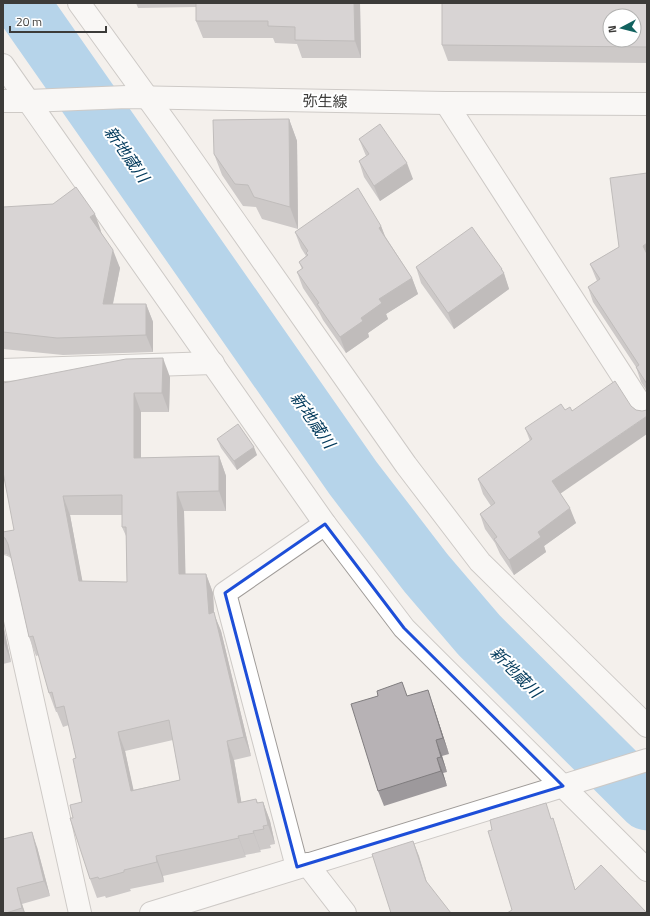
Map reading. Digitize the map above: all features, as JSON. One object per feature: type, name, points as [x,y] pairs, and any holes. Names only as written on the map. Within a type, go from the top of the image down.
[{"type":"street","points":[[79,3],[148,98],[406,465],[480,562],[647,726]]},
{"type":"street","points":[[3,65],[36,101],[213,363],[325,524],[404,628],[573,783],[647,870]]},
{"type":"street","name":"弥生線","points":[[3,101],[127,97],[446,103],[647,104]]},
{"type":"street","points":[[446,103],[645,408]]},
{"type":"street","points":[[3,370],[213,363]]},
{"type":"street","points":[[325,524],[225,593],[302,866],[344,913]]},
{"type":"street","points":[[3,566],[80,913]]},
{"type":"street","points":[[151,913],[647,760]]},
{"type":"highlighted area","points":[[325,524],[404,628],[563,786],[297,867],[225,593]]},
{"type":"building","points":[[196,3],[354,3],[355,41],[295,40],[295,27],[268,26],[268,21],[196,21]]},
{"type":"building","points":[[442,3],[647,3],[647,47],[642,47],[642,8],[602,8],[602,47],[442,45]]},
{"type":"building","points":[[289,119],[290,207],[254,197],[248,185],[235,184],[214,154],[213,120]]},
{"type":"building","points":[[380,124],[407,163],[374,186],[359,161],[369,154],[359,139]]},
{"type":"building","points":[[647,173],[647,243],[643,246],[647,254],[647,384],[636,367],[639,365],[588,287],[600,279],[590,264],[619,247],[610,178]]},
{"type":"building","points":[[76,187],[95,214],[90,217],[113,250],[103,304],[146,304],[146,335],[57,338],[3,332],[3,207],[53,204]]},
{"type":"building","points":[[358,188],[381,226],[379,228],[412,278],[379,299],[382,303],[361,318],[363,321],[340,337],[317,304],[319,303],[297,272],[303,268],[299,262],[308,255],[306,253],[308,251],[295,232]]},
{"type":"building","points":[[472,227],[504,273],[448,313],[416,267]]},
{"type":"building","points":[[163,358],[162,393],[134,393],[134,458],[219,456],[219,491],[177,492],[179,574],[206,574],[209,614],[214,612],[244,737],[227,741],[238,803],[256,799],[257,803],[263,802],[268,825],[263,826],[264,829],[253,831],[254,833],[238,836],[239,838],[156,856],[157,862],[124,870],[124,872],[99,879],[98,877],[90,879],[70,818],[73,818],[70,805],[82,802],[73,759],[76,758],[64,706],[56,708],[52,692],[49,693],[33,636],[29,637],[8,544],[3,537],[3,532],[14,530],[3,472],[3,383],[126,359]],"holes":[[[122,495],[122,527],[126,527],[127,582],[79,581],[63,496]],[[169,720],[180,780],[131,791],[118,732]]]},
{"type":"building","points":[[615,381],[631,406],[636,410],[647,410],[647,416],[552,481],[570,508],[538,532],[541,537],[509,560],[494,539],[497,537],[480,514],[495,503],[478,479],[532,439],[525,428],[561,404],[565,410],[570,407],[572,411]]},
{"type":"building","points":[[238,424],[254,447],[234,461],[217,439]]},
{"type":"building","points":[[402,682],[407,696],[428,690],[443,738],[436,740],[441,757],[437,758],[441,771],[378,791],[351,704],[378,696],[377,691]]},
{"type":"building","points":[[546,803],[551,819],[553,818],[575,890],[601,865],[647,913],[507,913],[512,910],[488,831],[492,830],[490,820]]},
{"type":"building","points":[[32,832],[44,881],[17,888],[22,908],[3,913],[3,839]]},
{"type":"building","points":[[413,841],[426,881],[451,913],[391,913],[372,854]]},
{"type":"waterway","name":"新地蔵川","points":[[21,3],[353,478],[426,573],[479,635],[647,802]]}]
